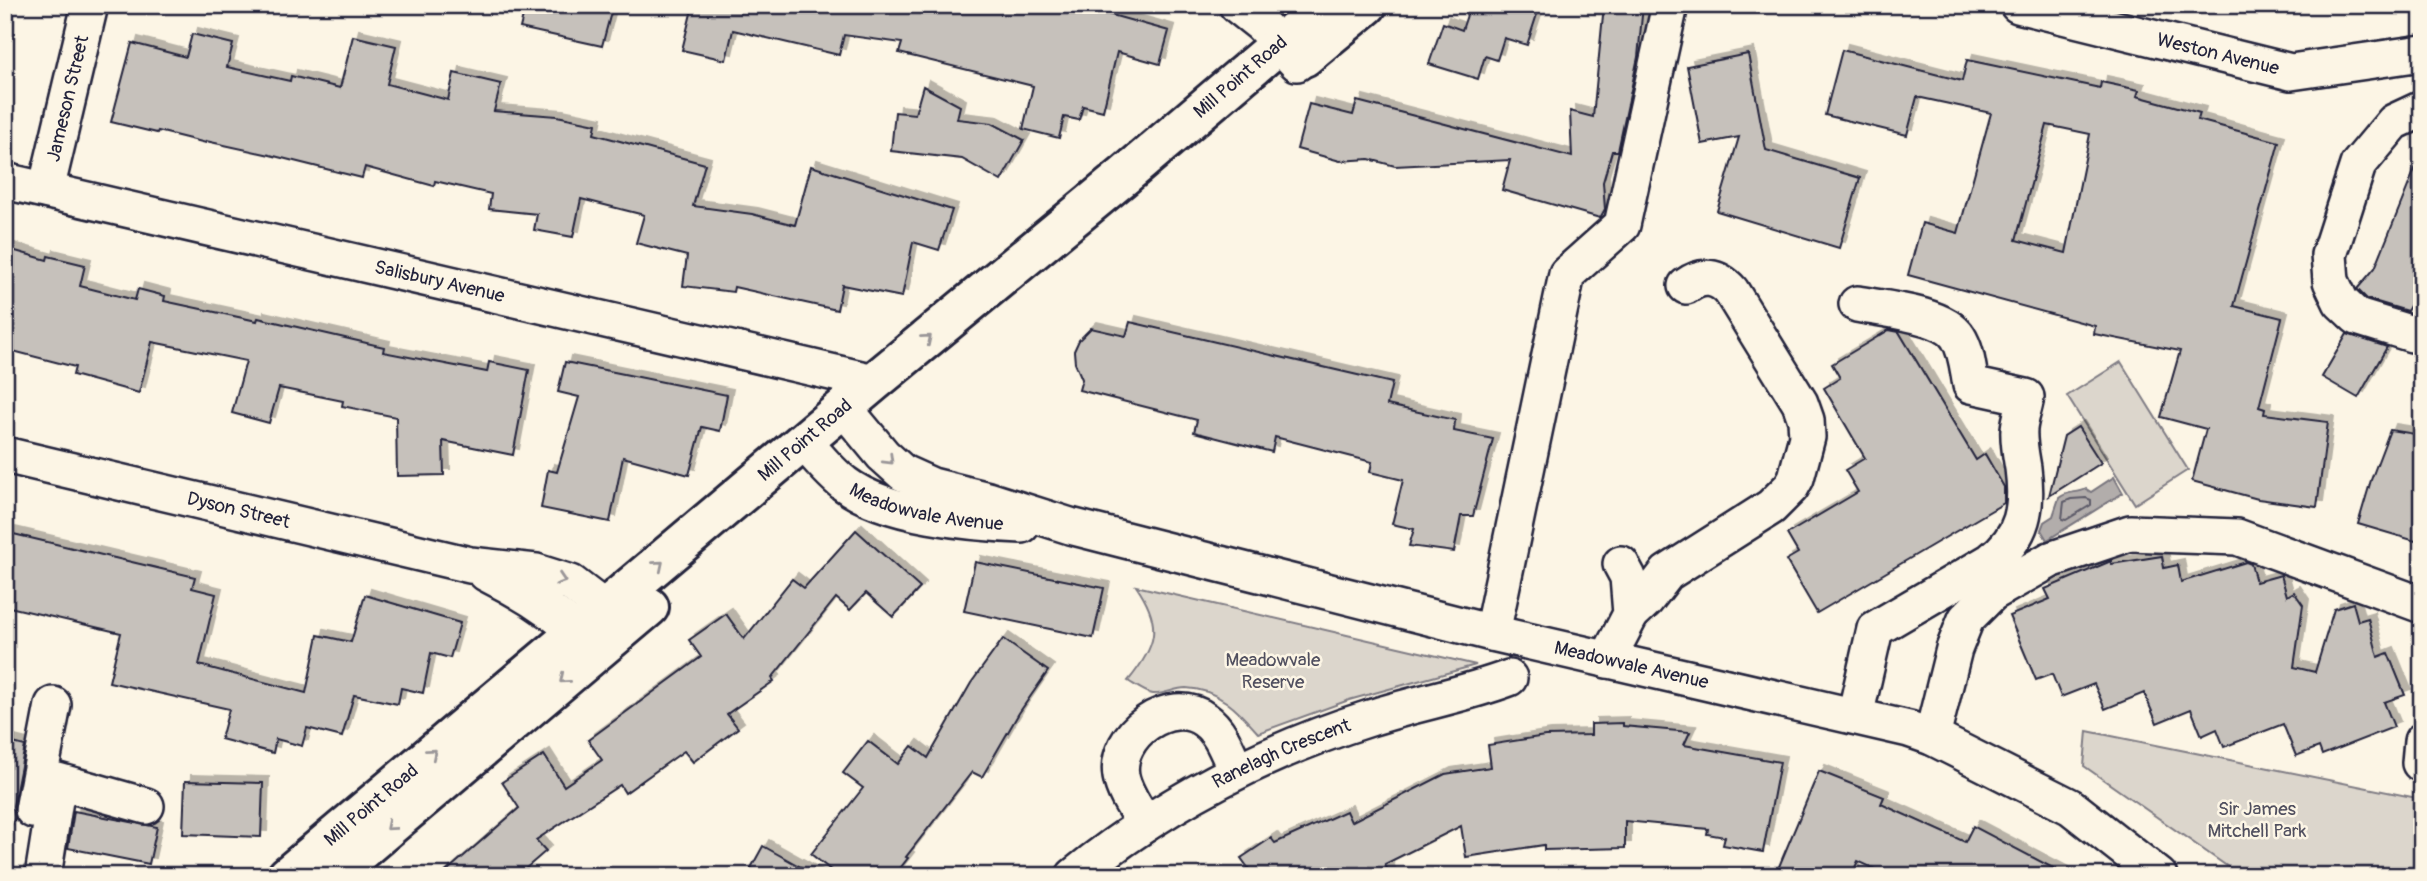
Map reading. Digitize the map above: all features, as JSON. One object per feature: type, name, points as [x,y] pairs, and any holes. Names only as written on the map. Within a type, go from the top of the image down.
[{"type":"main road","name":"Mill Point Road","points":[[331,876],[603,629],[813,451],[1105,220],[1288,54],[1316,16],[1367,5]]},
{"type":"main road","name":"Mill Point Road","points":[[853,418],[874,383],[1124,176],[1288,54]]},
{"type":"main road","name":"Mill Point Road","points":[[287,876],[603,629]]},
{"type":"street","name":"Jameson Street","points":[[46,190],[90,5]]},
{"type":"street","points":[[1237,5],[1261,24],[1288,54]]},
{"type":"street","points":[[1492,634],[1567,274],[1622,225],[1670,5]]},
{"type":"street","name":"Weston Avenue","points":[[2018,5],[2059,10],[2291,72],[2422,53]]},
{"type":"street","points":[[2422,109],[2394,122],[2358,165],[2329,255],[2331,281],[2341,302],[2357,317],[2412,334],[2422,334]]},
{"type":"street","name":"Salisbury Avenue","points":[[5,181],[874,383]]},
{"type":"street","points":[[1607,660],[1631,614],[1667,573],[1771,507],[1791,487],[1807,437],[1806,420],[1800,403],[1753,338],[1725,285],[1709,277],[1692,281],[1685,286]]},
{"type":"street","points":[[1855,716],[1875,629],[1991,561],[2008,548],[2017,531],[2024,509],[2026,489],[2019,431],[2029,386],[1971,385],[1962,345],[1957,334],[1946,325],[1930,319],[1857,304]]},
{"type":"street","name":"Meadowvale Avenue","points":[[853,418],[883,455],[903,473],[932,486],[988,500],[1070,526],[1492,634],[1855,716],[1932,737],[2071,807],[2159,876]]},
{"type":"street","name":"Meadowvale Avenue","points":[[813,451],[846,485],[875,501],[923,514],[990,524],[1070,526]]},
{"type":"street","name":"Dyson Street","points":[[5,455],[470,565],[536,572],[572,583],[603,629]]},
{"type":"street","points":[[1932,737],[1954,649],[1966,619],[1992,593],[2050,560],[2130,533],[2237,537],[2422,605]]},
{"type":"street","points":[[1631,614],[1625,571],[1669,552]]},
{"type":"street","name":"Ranelagh Crescent","points":[[1074,876],[1145,824],[1236,770],[1359,721],[1509,678]]},
{"type":"street","points":[[20,876],[53,705]]},
{"type":"street","points":[[1145,824],[1126,791],[1121,775],[1124,752],[1146,723],[1168,712],[1182,712],[1205,720],[1222,740],[1236,770]]},
{"type":"street","points":[[43,876],[58,781],[146,806]]},
{"type":"green space","points":[[2121,362],[2188,470],[2135,504],[2067,396]]},
{"type":"green space","name":"Meadowvale Reserve","points":[[1136,586],[1476,665],[1349,700],[1258,733],[1235,709],[1208,692],[1186,688],[1153,694],[1128,681],[1145,657],[1153,635],[1150,612]]},
{"type":"green space","name":"Sir James Mitchell Park","points":[[2087,731],[2422,799],[2422,876],[2241,876],[2084,766]]},
{"type":"water","points":[[2114,477],[2123,493],[2047,540],[2041,530],[2044,522],[2053,516],[2059,498],[2086,489],[2091,492]]},
{"type":"building","points":[[526,5],[613,5],[602,46],[520,28]]},
{"type":"building","points":[[693,5],[1076,5],[1169,31],[1160,64],[1117,52],[1103,111],[1083,106],[1079,120],[1064,117],[1059,138],[1023,129],[1033,86],[899,53],[902,43],[844,35],[839,55],[733,30],[726,60],[682,50]]},
{"type":"building","points":[[1485,5],[1540,5],[1527,45],[1504,38],[1497,60],[1485,56],[1478,79],[1429,64],[1443,23],[1462,30],[1469,9],[1482,14]]},
{"type":"building","points":[[1604,5],[1643,5],[1638,57],[1618,151],[1612,151],[1603,182],[1605,209],[1600,218],[1502,190],[1510,160],[1395,166],[1369,159],[1340,161],[1297,149],[1309,104],[1353,115],[1357,101],[1572,157],[1570,111],[1593,117]]},
{"type":"building","points":[[192,34],[233,44],[227,67],[290,81],[291,76],[340,88],[353,36],[396,46],[387,84],[448,100],[454,73],[501,84],[494,111],[557,116],[596,124],[594,134],[705,164],[693,206],[752,214],[795,225],[811,166],[952,210],[939,250],[913,242],[902,297],[842,285],[837,310],[734,287],[733,292],[683,286],[687,256],[636,243],[644,215],[581,199],[573,237],[534,230],[537,214],[489,209],[491,194],[435,181],[434,186],[365,167],[362,178],[270,155],[111,122],[132,43],[186,57]]},
{"type":"building","points":[[1842,50],[1962,81],[1967,60],[2100,88],[2101,82],[2139,90],[2137,96],[2200,113],[2198,120],[2279,142],[2234,306],[2282,318],[2259,407],[2265,409],[2264,414],[2328,422],[2317,507],[2258,499],[2192,481],[2206,429],[2161,417],[2180,351],[2094,334],[2095,326],[1908,275],[1922,223],[1958,233],[1991,113],[1917,97],[1907,135],[1825,115]],"holes":[[[2047,125],[2090,134],[2066,253],[2016,240]]]},
{"type":"building","points":[[1748,54],[1766,150],[1860,178],[1839,248],[1717,211],[1739,137],[1702,144],[1687,66]]},
{"type":"building","points":[[923,86],[960,106],[957,119],[992,123],[1024,140],[1001,181],[962,159],[891,151],[895,112],[915,114]]},
{"type":"building","points":[[2421,154],[2422,286],[2407,311],[2367,299],[2357,289],[2375,268]]},
{"type":"building","points":[[5,248],[47,260],[48,256],[85,265],[80,286],[135,300],[138,289],[165,296],[164,301],[257,321],[258,318],[384,347],[383,352],[487,372],[489,362],[529,370],[513,455],[443,441],[444,475],[397,476],[396,417],[342,406],[343,401],[279,388],[269,423],[232,413],[246,361],[152,342],[139,393],[73,375],[75,367],[5,349]]},
{"type":"building","points":[[1130,322],[1392,383],[1387,405],[1455,420],[1454,431],[1493,439],[1473,516],[1461,516],[1454,552],[1409,546],[1414,529],[1392,524],[1403,480],[1370,472],[1372,462],[1275,437],[1272,452],[1194,432],[1197,420],[1079,390],[1082,379],[1075,363],[1074,351],[1079,340],[1091,328],[1126,336]]},
{"type":"building","points":[[1889,330],[1899,332],[1976,460],[1985,454],[2004,487],[2004,503],[1817,613],[1786,560],[1798,553],[1787,534],[1858,492],[1845,470],[1865,458],[1824,388],[1840,378],[1832,364]]},
{"type":"building","points":[[2347,334],[2387,347],[2358,398],[2322,377]]},
{"type":"building","points":[[565,362],[727,395],[720,431],[702,427],[689,475],[623,457],[610,522],[541,508],[548,470],[557,472],[579,397],[558,392]]},
{"type":"building","points":[[2078,427],[2101,463],[2049,496],[2064,436]]},
{"type":"building","points":[[2390,430],[2422,435],[2422,543],[2358,524]]},
{"type":"building","points":[[856,530],[920,588],[893,617],[866,593],[850,610],[836,598],[772,678],[774,681],[727,714],[738,728],[693,762],[684,751],[625,793],[620,785],[536,840],[546,851],[517,876],[441,876],[519,808],[502,782],[544,755],[564,786],[602,760],[588,740],[701,657],[689,640],[726,614],[744,639],[792,579],[804,588]]},
{"type":"building","points":[[5,532],[195,577],[192,588],[216,594],[199,665],[306,693],[318,635],[351,642],[365,595],[460,623],[450,658],[431,653],[423,693],[401,688],[398,704],[354,695],[342,737],[307,728],[302,746],[276,739],[273,753],[221,739],[229,709],[109,682],[121,633],[5,606]]},
{"type":"building","points":[[2162,556],[2164,568],[2178,565],[2181,582],[2246,562],[2251,564],[2256,582],[2281,575],[2287,596],[2294,592],[2303,605],[2294,667],[2315,672],[2334,609],[2353,603],[2358,621],[2368,618],[2378,657],[2388,653],[2405,695],[2384,702],[2394,727],[2322,755],[2319,747],[2296,756],[2283,724],[2224,747],[2217,729],[2202,736],[2191,709],[2157,723],[2144,693],[2105,709],[2094,684],[2061,697],[2052,674],[2036,680],[2009,616],[2050,599],[2045,589],[2111,561],[2111,564]]},
{"type":"building","points":[[975,562],[1104,588],[1093,638],[964,611]]},
{"type":"building","points":[[1003,639],[1048,671],[1019,713],[982,777],[972,772],[894,876],[838,876],[811,854],[863,788],[843,773],[868,741],[898,764],[912,746],[928,758],[971,683]]},
{"type":"building","points":[[1623,723],[1623,726],[1690,732],[1684,745],[1780,762],[1763,852],[1723,845],[1725,837],[1707,834],[1708,829],[1625,821],[1625,848],[1544,850],[1544,845],[1466,857],[1461,826],[1385,864],[1390,876],[1254,876],[1241,858],[1271,838],[1275,843],[1346,811],[1351,822],[1445,774],[1491,767],[1488,745],[1545,736],[1591,735],[1591,724]]},
{"type":"building","points":[[5,741],[25,746],[12,825],[5,825]]},
{"type":"building","points":[[1819,771],[1884,797],[1881,804],[1965,842],[1973,826],[2068,876],[1890,876],[1858,861],[1851,876],[1775,876]]},
{"type":"building","points":[[185,781],[263,783],[261,837],[183,834]]},
{"type":"building","points":[[74,811],[157,827],[149,864],[68,848]]},
{"type":"building","points":[[763,846],[817,876],[763,876],[751,868]]}]
